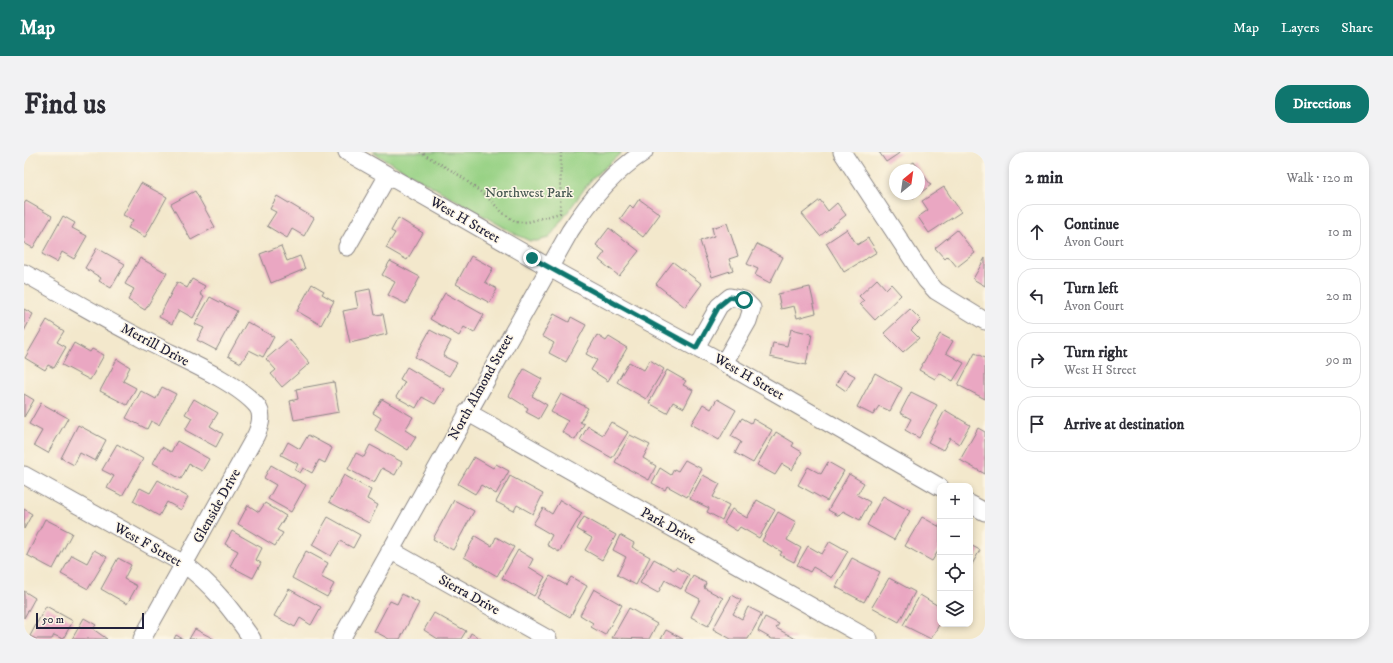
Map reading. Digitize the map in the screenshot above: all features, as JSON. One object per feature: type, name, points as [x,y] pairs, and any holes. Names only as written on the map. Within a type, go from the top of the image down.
[{"type":"street","name":"West H Street","points":[[347,152],[548,267],[724,363],[937,484]]},
{"type":"street","name":"North Almond Street","points":[[341,639],[548,267],[581,214],[597,193],[627,164],[644,152]]},
{"type":"street","points":[[842,152],[926,280],[936,291],[985,321]]},
{"type":"street","points":[[347,247],[388,175]]},
{"type":"street","name":"Merrill Drive","points":[[24,273],[138,337],[217,378],[242,394],[258,407],[262,420],[256,435]]},
{"type":"street","points":[[696,348],[719,306],[730,297],[744,300],[752,308],[748,321],[724,363]]},
{"type":"street","name":"Park Drive","points":[[467,412],[869,639]]},
{"type":"street","name":"Glenside Drive","points":[[142,639],[256,435]]},
{"type":"street","name":"West F Street","points":[[24,475],[184,564],[204,578],[223,598],[252,639]]},
{"type":"street","points":[[973,506],[985,512]]},
{"type":"street","name":"Sierra Drive","points":[[390,550],[548,639]]},
{"type":"path","points":[[420,152],[473,185],[503,213],[516,222],[528,222],[560,212],[561,152]]},
{"type":"green space","name":"Northwest Park","points":[[372,152],[622,152],[590,181],[549,238],[530,241]]},
{"type":"building","points":[[879,152],[901,152],[886,162]]},
{"type":"building","points":[[925,177],[931,185],[925,190]]},
{"type":"building","points":[[141,183],[167,197],[145,237],[128,228],[133,220],[123,215]]},
{"type":"building","points":[[944,187],[961,212],[929,233],[918,217],[928,210],[922,201]]},
{"type":"building","points":[[195,191],[215,227],[191,240],[171,204]]},
{"type":"building","points":[[277,196],[314,218],[304,236],[292,229],[287,238],[267,226],[276,212],[270,209]]},
{"type":"building","points":[[639,199],[660,214],[643,237],[620,219],[630,205],[633,208]]},
{"type":"building","points":[[820,200],[828,211],[837,203],[846,215],[820,236],[802,214]]},
{"type":"building","points":[[26,201],[52,216],[33,248],[24,243],[24,204]]},
{"type":"building","points":[[63,216],[75,223],[72,228],[87,236],[74,259],[62,252],[57,262],[42,254]]},
{"type":"building","points":[[398,218],[423,233],[407,260],[386,248],[395,233],[391,231]]},
{"type":"building","points":[[727,223],[738,256],[729,259],[733,270],[712,277],[700,241],[714,236],[712,228]]},
{"type":"building","points":[[609,228],[639,251],[619,276],[599,260],[605,252],[596,245]]},
{"type":"building","points":[[847,229],[857,245],[868,238],[877,252],[844,272],[826,243]]},
{"type":"building","points":[[957,230],[975,253],[957,267],[948,256],[945,259],[935,248]]},
{"type":"building","points":[[757,244],[783,257],[770,283],[755,275],[758,269],[747,264]]},
{"type":"building","points":[[281,246],[287,261],[300,256],[305,269],[271,283],[260,254]]},
{"type":"building","points":[[97,248],[125,264],[111,288],[99,281],[101,278],[85,268]]},
{"type":"building","points":[[471,256],[493,268],[485,282],[497,289],[490,303],[456,284]]},
{"type":"building","points":[[140,258],[167,273],[145,310],[128,300],[134,289],[125,284]]},
{"type":"building","points":[[985,258],[985,286],[973,279]]},
{"type":"building","points":[[390,261],[420,277],[406,304],[388,295],[395,282],[382,275]]},
{"type":"building","points":[[673,262],[702,284],[685,307],[656,284]]},
{"type":"building","points":[[192,279],[205,286],[200,294],[204,297],[193,318],[179,310],[172,324],[159,317],[177,282],[187,288]]},
{"type":"building","points":[[877,279],[886,289],[891,284],[901,295],[875,320],[860,304],[864,301],[859,296]]},
{"type":"building","points":[[312,284],[324,291],[322,294],[334,301],[321,325],[297,311]]},
{"type":"building","points":[[810,287],[816,313],[797,318],[794,306],[781,309],[778,294]]},
{"type":"building","points":[[370,289],[375,315],[383,314],[387,334],[350,343],[343,311],[358,308],[355,292]]},
{"type":"building","points":[[445,293],[484,315],[474,333],[464,327],[459,336],[430,319]]},
{"type":"building","points":[[210,297],[237,311],[216,350],[197,340],[204,328],[195,324]]},
{"type":"building","points":[[24,309],[33,314],[24,331]]},
{"type":"building","points":[[910,309],[921,320],[911,330],[919,338],[903,352],[884,333]]},
{"type":"building","points":[[554,314],[569,322],[571,317],[586,325],[566,362],[549,353],[554,343],[542,336]]},
{"type":"building","points":[[47,320],[64,331],[57,342],[66,347],[54,368],[48,365],[45,370],[25,358]]},
{"type":"building","points":[[247,322],[274,337],[263,357],[249,350],[241,363],[228,356]]},
{"type":"building","points":[[791,329],[812,334],[806,365],[770,357],[773,343],[787,346]]},
{"type":"building","points":[[430,330],[451,341],[443,356],[457,363],[449,376],[415,357]]},
{"type":"building","points":[[940,334],[953,341],[946,353],[964,363],[953,381],[939,373],[935,379],[919,370]]},
{"type":"building","points":[[597,335],[606,341],[609,337],[627,348],[608,381],[591,370],[597,360],[586,354]]},
{"type":"building","points":[[289,339],[310,363],[282,387],[271,374],[276,370],[266,359]]},
{"type":"building","points":[[74,343],[90,352],[92,349],[104,355],[90,380],[62,365]]},
{"type":"building","points":[[975,353],[985,358],[985,399],[958,385]]},
{"type":"building","points":[[117,359],[130,367],[123,381],[136,388],[127,405],[100,391]]},
{"type":"building","points":[[650,360],[664,369],[646,399],[617,382],[629,362],[644,370]]},
{"type":"building","points":[[407,367],[444,389],[435,404],[422,397],[416,408],[396,397],[405,382],[400,379]]},
{"type":"building","points":[[524,369],[542,379],[532,396],[547,405],[539,419],[526,412],[528,408],[509,396]]},
{"type":"building","points":[[667,370],[686,381],[683,385],[693,390],[684,408],[673,402],[667,413],[649,403]]},
{"type":"building","points":[[844,370],[855,376],[846,391],[836,384]]},
{"type":"building","points":[[875,373],[902,388],[890,411],[879,406],[873,415],[857,407]]},
{"type":"building","points":[[334,382],[339,412],[294,420],[290,401],[298,399],[296,389]]},
{"type":"building","points":[[162,387],[176,394],[159,425],[151,421],[147,429],[126,418],[141,391],[156,399]]},
{"type":"building","points":[[911,392],[937,405],[919,438],[905,430],[911,419],[900,413]]},
{"type":"building","points":[[24,394],[34,400],[24,417]]},
{"type":"building","points":[[561,394],[588,408],[580,422],[584,424],[575,440],[562,432],[568,421],[551,412]]},
{"type":"building","points":[[194,399],[218,413],[210,426],[223,434],[216,447],[185,430],[192,418],[185,414]]},
{"type":"building","points":[[382,399],[413,417],[405,430],[416,437],[408,450],[375,430],[381,418],[373,413]]},
{"type":"building","points":[[717,399],[736,410],[719,440],[691,424],[703,404],[711,409]]},
{"type":"building","points":[[41,403],[68,418],[48,453],[34,445],[42,431],[29,424]]},
{"type":"building","points":[[945,410],[970,425],[959,444],[950,438],[943,450],[928,442]]},
{"type":"building","points":[[742,418],[751,423],[753,419],[772,430],[753,463],[735,453],[741,442],[731,436]]},
{"type":"building","points":[[611,422],[628,432],[612,458],[580,440],[588,426],[603,435]]},
{"type":"building","points":[[78,425],[106,440],[95,461],[80,453],[74,465],[61,458]]},
{"type":"building","points":[[978,428],[985,432],[985,474],[960,460]]},
{"type":"building","points":[[776,432],[794,443],[792,446],[802,452],[792,470],[782,464],[775,475],[757,465]]},
{"type":"building","points":[[308,435],[332,448],[325,463],[319,460],[312,473],[303,468],[300,473],[295,470],[298,464],[281,455],[288,442],[300,449]]},
{"type":"building","points":[[630,435],[650,445],[643,458],[656,466],[649,480],[615,462]]},
{"type":"building","points":[[177,441],[209,459],[202,471],[189,464],[181,479],[153,463],[162,447],[171,452]]},
{"type":"building","points":[[117,444],[143,459],[122,496],[107,488],[114,476],[102,470]]},
{"type":"building","points":[[370,445],[402,462],[395,475],[382,468],[374,483],[348,469],[356,453],[364,457]]},
{"type":"building","points":[[474,457],[493,468],[496,464],[509,471],[496,494],[481,485],[475,494],[458,484]]},
{"type":"building","points":[[685,460],[702,469],[687,497],[667,486],[665,490],[652,483],[660,468],[671,475],[674,469],[678,471]]},
{"type":"building","points":[[828,462],[844,471],[827,501],[798,485],[808,467],[821,474]]},
{"type":"building","points":[[271,465],[306,485],[291,512],[268,499],[276,485],[264,478]]},
{"type":"building","points":[[849,474],[864,483],[857,495],[870,502],[860,520],[843,511],[839,516],[828,510]]},
{"type":"building","points":[[344,475],[371,490],[367,499],[378,505],[369,523],[329,502]]},
{"type":"building","points":[[703,475],[720,484],[713,497],[729,505],[722,520],[707,512],[709,508],[690,499]]},
{"type":"building","points":[[510,476],[543,494],[533,514],[517,505],[514,511],[496,502]]},
{"type":"building","points":[[158,480],[188,497],[181,510],[167,502],[159,516],[133,501],[140,488],[150,493]]},
{"type":"building","points":[[883,496],[910,511],[894,540],[867,525]]},
{"type":"building","points":[[454,500],[474,511],[453,550],[433,539]]},
{"type":"building","points":[[560,500],[582,513],[559,552],[547,545],[552,535],[533,524],[543,508],[552,514]]},
{"type":"building","points":[[757,500],[775,510],[759,538],[740,527],[737,531],[724,523],[732,509],[747,518]]},
{"type":"building","points":[[265,503],[286,516],[277,530],[283,533],[275,546],[238,524],[248,505],[259,512]]},
{"type":"building","points":[[24,509],[32,514],[24,529]]},
{"type":"building","points":[[778,512],[796,522],[787,540],[801,548],[794,562],[780,555],[782,552],[762,541]]},
{"type":"building","points":[[328,517],[360,535],[353,548],[340,541],[331,556],[312,545]]},
{"type":"building","points":[[584,517],[616,535],[602,560],[585,550],[592,538],[577,529]]},
{"type":"building","points":[[922,517],[937,525],[937,553],[932,561],[905,546]]},
{"type":"building","points":[[45,519],[72,533],[53,569],[27,555]]},
{"type":"building","points":[[232,531],[262,548],[256,560],[261,563],[253,578],[230,566],[238,551],[225,544]]},
{"type":"building","points":[[620,535],[634,543],[632,547],[650,557],[636,585],[617,575],[626,557],[613,550]]},
{"type":"building","points":[[475,536],[492,546],[496,537],[514,547],[497,576],[464,557]]},
{"type":"building","points":[[830,541],[848,551],[832,578],[813,567],[810,572],[797,565],[808,546],[822,554]]},
{"type":"building","points":[[973,546],[980,550],[973,563]]},
{"type":"building","points":[[94,550],[107,557],[88,589],[61,574],[72,555],[87,563]]},
{"type":"building","points":[[518,550],[533,559],[529,567],[545,577],[534,596],[502,578]]},
{"type":"building","points":[[306,551],[328,563],[321,577],[334,584],[327,597],[292,578]]},
{"type":"building","points":[[118,558],[131,565],[124,579],[137,586],[127,604],[101,589]]},
{"type":"building","points":[[852,558],[880,572],[864,602],[836,587]]},
{"type":"building","points":[[654,559],[674,570],[676,567],[689,575],[681,589],[665,580],[658,593],[640,583]]},
{"type":"building","points":[[550,576],[566,585],[571,577],[587,586],[570,617],[537,598]]},
{"type":"building","points":[[693,576],[706,583],[704,588],[723,598],[708,626],[691,617],[700,599],[685,591]]},
{"type":"building","points":[[889,578],[915,592],[899,622],[872,607]]},
{"type":"building","points":[[289,589],[321,607],[311,625],[300,618],[295,627],[274,616]]},
{"type":"building","points":[[594,589],[622,605],[605,635],[591,627],[593,623],[580,615]]},
{"type":"building","points":[[24,591],[35,598],[24,618]]},
{"type":"building","points":[[402,594],[419,603],[400,639],[389,639],[374,631],[390,601],[397,604]]},
{"type":"building","points":[[732,595],[741,600],[733,614],[742,619],[748,607],[762,614],[748,639],[731,639],[713,629]]},
{"type":"building","points":[[920,595],[937,605],[938,627],[931,639],[903,625]]},
{"type":"building","points":[[46,606],[73,621],[63,639],[54,635],[52,639],[36,639],[30,636]]},
{"type":"building","points":[[629,608],[657,624],[649,639],[612,638]]},
{"type":"building","points":[[434,613],[466,631],[461,639],[438,639],[424,630]]},
{"type":"building","points":[[765,617],[779,624],[776,628],[796,639],[772,639],[758,631]]},
{"type":"building","points":[[84,618],[96,625],[93,629],[107,639],[72,639]]},
{"type":"building","points":[[195,629],[214,639],[189,639]]},
{"type":"building","points":[[666,630],[683,639],[661,639]]},
{"type":"building","points":[[471,633],[481,639],[468,639]]},
{"type":"building","points":[[176,635],[183,639],[174,639]]},
{"type":"route","points":[[532,258],[696,348],[719,306],[730,297],[744,300]]}]
